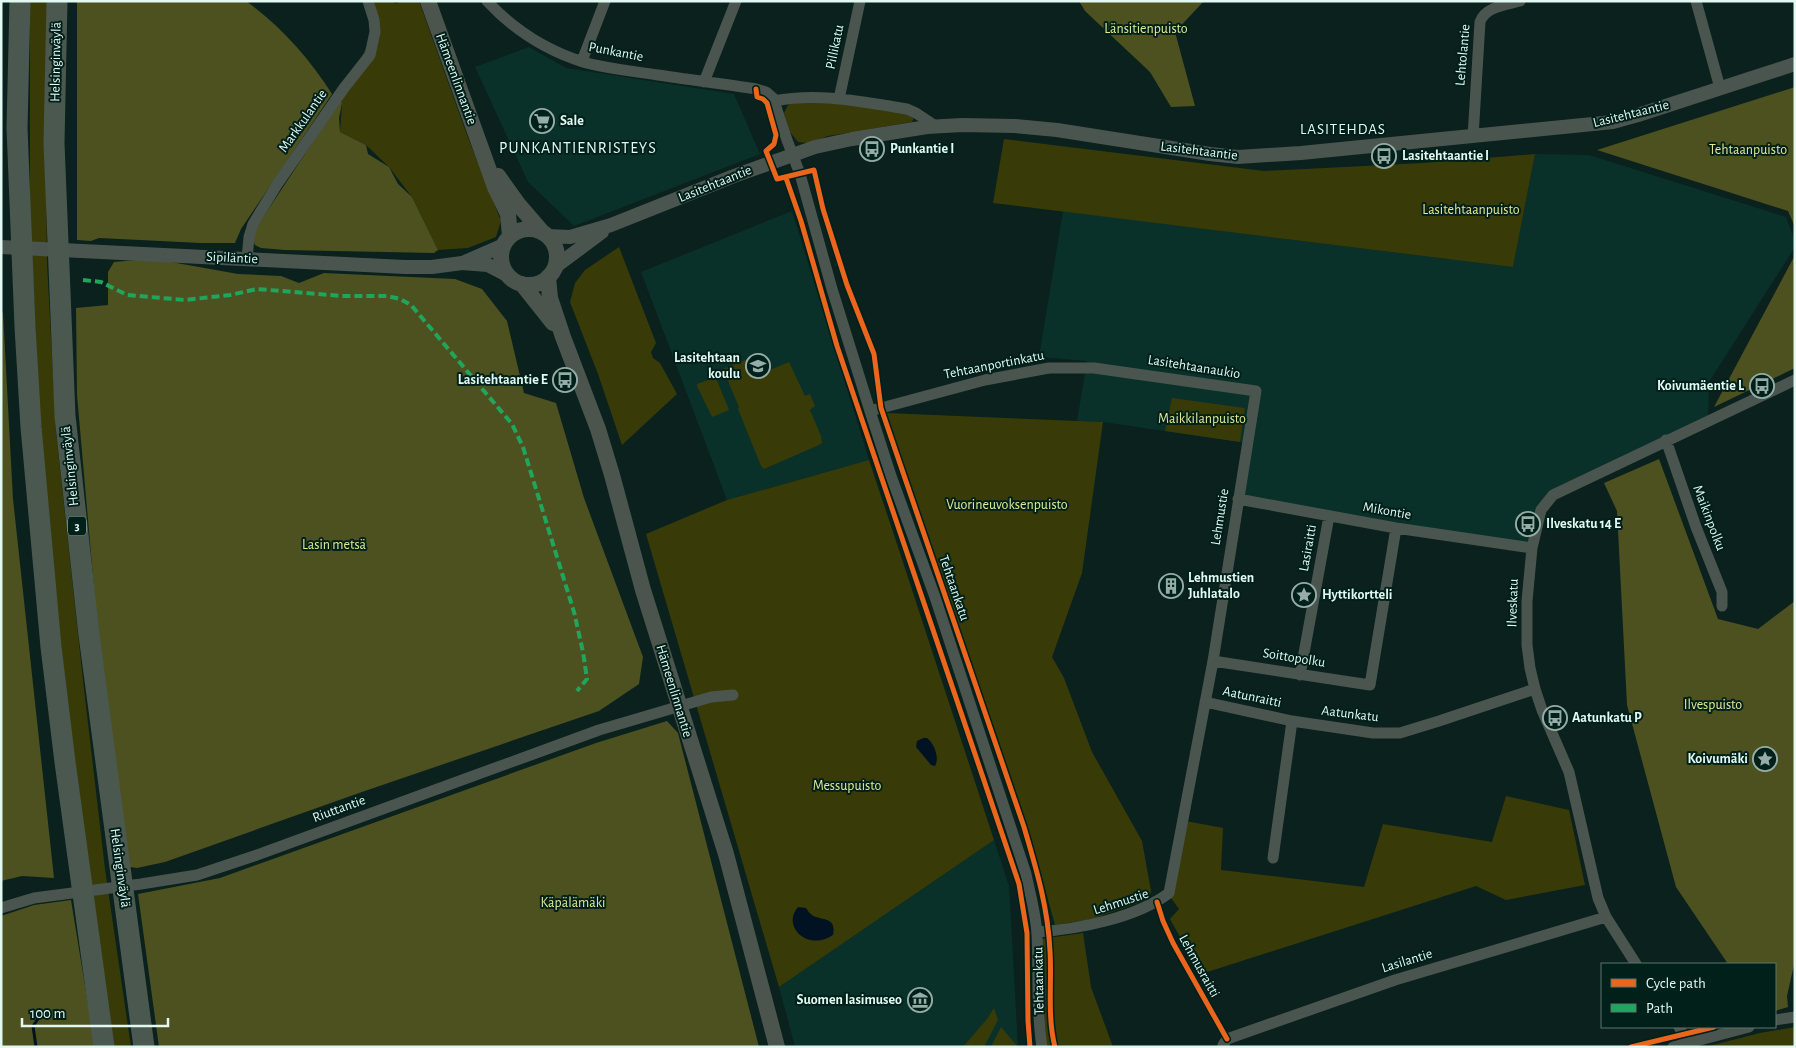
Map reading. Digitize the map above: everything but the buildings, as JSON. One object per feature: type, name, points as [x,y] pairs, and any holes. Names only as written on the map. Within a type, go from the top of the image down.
[{"type":"highway","points":[[20,1],[17,128],[31,426],[51,647],[104,1047]]},
{"type":"highway","name":"Helsinginväylä","points":[[57,1],[54,143],[65,416],[89,635],[144,1047]]},
{"type":"main road","name":"Hämeenlinnantie","points":[[428,1],[495,187],[508,214],[507,240]]},
{"type":"main road","name":"Hämeenlinnantie","points":[[485,157],[518,204],[545,234]]},
{"type":"main road","points":[[528,229],[545,234],[556,250],[557,258],[552,272],[534,284],[515,280],[502,263],[501,257],[507,240],[522,230],[528,229]]},
{"type":"main road","name":"Hämeenlinnantie","points":[[552,272],[550,298],[612,475],[643,590],[726,854],[777,1047]]},
{"type":"main road","name":"Hämeenlinnantie","points":[[515,280],[539,303],[563,337]]},
{"type":"street","name":"Markkulantie","points":[[247,259],[249,237],[253,224],[300,151],[370,55],[375,32],[374,20],[368,1]]},
{"type":"street","name":"Punkantie","points":[[486,1],[528,37],[553,50],[582,61],[608,67],[756,89],[770,94],[774,101]]},
{"type":"street","points":[[582,61],[606,1]]},
{"type":"street","points":[[704,82],[736,1]]},
{"type":"street","name":"Pillikatu","points":[[839,99],[860,1]]},
{"type":"street","name":"Lehtolantie","points":[[1474,137],[1480,22],[1482,16],[1490,10],[1520,1]]},
{"type":"street","points":[[1696,1],[1720,88]]},
{"type":"street","name":"Lasitehtaantie","points":[[545,234],[570,237],[611,225],[734,176],[815,147],[852,139],[937,127],[962,125],[1015,126],[1057,130],[1238,157],[1301,154],[1613,122],[1795,64]]},
{"type":"street","points":[[793,155],[774,101],[793,98],[839,99],[907,109],[937,127]]},
{"type":"street","name":"Tehtaankatu","points":[[793,155],[832,289],[891,476],[935,598],[1026,874],[1037,932],[1038,1009],[1042,1047]]},
{"type":"street","name":"Lasitehtaantie","points":[[552,272],[611,225]]},
{"type":"street","name":"Sipiläntie","points":[[462,263],[507,240]]},
{"type":"street","name":"Sipiläntie","points":[[1,246],[405,267],[432,267],[462,263],[488,265],[515,280]]},
{"type":"street","name":"Tehtaanportinkatu","points":[[870,411],[952,388],[1036,370],[1074,367],[1127,372]]},
{"type":"street","name":"Lasitehtaanaukio","points":[[1127,372],[1256,391]]},
{"type":"street","name":"Ilveskatu","points":[[1635,963],[1606,917],[1598,898],[1569,772],[1535,689],[1529,660],[1528,586],[1532,548],[1541,510],[1552,495],[1795,380]]},
{"type":"street","name":"Lehmustie","points":[[1037,932],[1070,928],[1116,917],[1157,902],[1170,893],[1213,661],[1256,391]]},
{"type":"street","name":"Maikinpolku","points":[[1666,440],[1696,527],[1722,592],[1722,606]]},
{"type":"street","name":"Mikontie","points":[[1238,499],[1396,528],[1532,548]]},
{"type":"street","name":"Lasiraitti","points":[[1300,675],[1329,516]]},
{"type":"street","name":"Soittopolku","points":[[1213,661],[1370,685],[1396,528]]},
{"type":"street","name":"Aatunkatu","points":[[1292,721],[1367,732],[1400,733],[1535,689]]},
{"type":"street","name":"Riuttantie","points":[[1,908],[34,898],[197,875],[599,730],[711,697],[733,695]]},
{"type":"street","name":"Aatunraitti","points":[[1205,702],[1292,721]]},
{"type":"street","points":[[1273,858],[1292,721]]},
{"type":"street","name":"Lasilantie","points":[[1224,1047],[1223,1045],[1227,1039],[1396,980],[1606,917]]},
{"type":"street","points":[[1776,1020],[1795,1017]]},
{"type":"street","points":[[1679,1028],[1686,1044]]},
{"type":"street","points":[[1673,1047],[1746,1028]]},
{"type":"shaded area","points":[[529,47],[566,68],[734,94],[760,154],[574,226],[528,182],[475,67]]},
{"type":"shaded area","points":[[1535,154],[1589,155],[1786,217],[1795,241],[1795,247],[1709,382],[1708,421],[1553,495],[1532,548],[1238,499],[1247,443],[1103,422],[1077,421],[1087,361],[1039,357],[1063,211],[1513,267]]},
{"type":"shaded area","name":"Lasitehtaan koulu","points":[[792,211],[869,460],[727,500],[641,272]]},
{"type":"shaded area","points":[[994,840],[1009,886],[1018,1047],[795,1047],[779,987]]},
{"type":"green space","points":[[30,1],[47,1],[45,119],[47,263],[56,432],[105,869],[131,1047],[112,1047],[58,631],[39,410],[30,213]]},
{"type":"green space","points":[[77,1],[246,1],[259,10],[294,43],[332,94],[241,229],[235,243],[99,238],[91,241],[77,240]]},
{"type":"green space","points":[[367,1],[394,1],[395,4],[401,1],[419,1],[467,135],[501,221],[496,237],[468,248],[438,250],[412,197],[389,167],[366,145],[340,132],[342,103],[340,101],[379,22]]},
{"type":"green space","name":"Länsitienpuisto","points":[[1079,1],[1207,1],[1203,2],[1175,32],[1195,106],[1171,107],[1150,72],[1085,11]]},
{"type":"green space","name":"Tehtaanpuisto","points":[[1795,87],[1795,227],[1788,211],[1597,150]]},
{"type":"green space","points":[[340,101],[342,103],[339,118],[340,132],[366,145],[368,154],[389,167],[398,184],[412,197],[438,250],[434,253],[285,250],[261,248],[255,245],[253,240],[256,228]]},
{"type":"green space","points":[[796,102],[851,104],[907,113],[914,118],[912,122],[828,136],[808,143],[798,142],[790,132],[784,113],[788,105]]},
{"type":"green space","name":"Lasitehtaanpuisto","points":[[1004,139],[1264,171],[1423,163],[1535,154],[1513,267],[993,203]]},
{"type":"green space","points":[[619,247],[656,343],[651,352],[653,358],[660,363],[677,394],[622,445],[598,374],[570,302],[575,283],[585,270]]},
{"type":"green space","points":[[1795,255],[1795,368],[1714,407]]},
{"type":"green space","name":"Lasin metsä","points":[[157,258],[238,274],[281,276],[299,283],[324,273],[455,279],[482,289],[507,321],[524,393],[556,403],[584,498],[643,657],[639,684],[599,711],[165,862],[137,868],[130,867],[97,622],[77,395],[76,308],[108,305],[108,272],[114,262]]},
{"type":"green space","points":[[1,311],[3,313],[13,499],[54,878],[22,876],[1,881]]},
{"type":"green space","points":[[758,355],[765,372],[789,362],[805,396],[810,394],[815,406],[810,410],[822,443],[764,469],[761,466],[723,369]]},
{"type":"green space","points":[[716,378],[729,410],[712,417],[697,384]]},
{"type":"green space","name":"Maikkilanpuisto","points":[[1172,398],[1245,408],[1240,442],[1165,431]]},
{"type":"green space","name":"Vuorineuvoksenpuisto","points":[[886,413],[1103,422],[1082,573],[1052,657],[1064,678],[1092,752],[1142,841],[1151,891],[1149,899],[1092,919],[1055,925],[1031,838]]},
{"type":"green space","name":"Ilvespuisto","points":[[1659,459],[1718,619],[1758,629],[1795,601],[1795,960],[1787,996],[1788,1007],[1776,1011],[1776,963],[1727,963],[1676,887],[1627,705],[1617,511],[1604,483]]},
{"type":"green space","name":"Messupuisto","points":[[869,460],[994,840],[779,987],[646,534],[727,500]]},
{"type":"green space","name":"Käpälämäki","points":[[667,721],[678,733],[759,1047],[159,1047],[138,894],[220,878],[596,743]]},
{"type":"green space","points":[[1506,796],[1569,810],[1585,885],[1506,900],[1476,886],[1201,974],[1170,919],[1179,909],[1171,898],[1186,821],[1223,828],[1221,870],[1364,887],[1383,824],[1492,842]]},
{"type":"green space","points":[[71,900],[95,1047],[1,1047],[1,916],[34,905]]},
{"type":"green space","points":[[1083,933],[1091,987],[1113,1047],[1046,1047],[1041,939]]},
{"type":"green space","points":[[994,1008],[998,1020],[984,1047],[963,1047],[987,1019]]},
{"type":"green space","points":[[1001,1027],[1018,1047],[991,1047]]},
{"type":"green space","points":[[1795,1027],[1795,1047],[1705,1047],[1760,1033]]},
{"type":"water","points":[[923,738],[930,740],[934,747],[937,755],[935,766],[931,765],[916,747],[917,741]]},
{"type":"water","points":[[798,907],[806,908],[812,915],[830,922],[834,929],[833,935],[824,939],[806,939],[795,929],[793,922],[794,914]]},
{"type":"waterway","points":[[36,1047],[33,1026],[43,1012]]},
{"type":"marked path","points":[[83,280],[101,282],[127,295],[185,300],[230,295],[257,289],[342,296],[387,296],[400,299],[411,305],[512,424],[523,447],[574,612],[583,652],[587,679],[577,691]]},
{"type":"cycle path","points":[[756,89],[757,97],[767,103],[776,135],[774,144],[766,151],[777,179],[814,170],[823,209],[847,285],[874,354],[881,408],[1024,827],[1041,888],[1047,919],[1050,951],[1050,1011],[1055,1047]]},
{"type":"cycle path","points":[[786,178],[801,221],[837,346],[1019,884],[1027,933],[1030,1047]]},
{"type":"cycle path","name":"Lehmusraitti","points":[[1157,902],[1173,943],[1227,1039]]},
{"type":"cycle path","points":[[1631,1047],[1710,1028]]},
{"type":"place","name":"Sale","points":[[542,121]]},
{"type":"place","name":"Punkantie I","points":[[872,149]]},
{"type":"place","name":"Lasitehtaantie I","points":[[1384,156]]},
{"type":"place","name":"Lasitehtaan koulu","points":[[758,366]]},
{"type":"place","name":"Lasitehtaantie E","points":[[565,380]]},
{"type":"place","name":"Koivumäentie L","points":[[1762,386]]},
{"type":"place","name":"Ilveskatu 14 E","points":[[1528,524]]},
{"type":"place","name":"Lehmustien Juhlatalo","points":[[1171,586]]},
{"type":"place","name":"Hyttikortteli","points":[[1304,595]]},
{"type":"place","name":"Aatunkatu P","points":[[1555,718]]},
{"type":"place","name":"Koivumäki","points":[[1765,759]]},
{"type":"place","name":"Suomen lasimuseo","points":[[920,1000]]},
{"type":"district","name":"LASITEHDAS","points":[[1343,129]]},
{"type":"district","name":"PUNKANTIENRISTEYS","points":[[578,148]]}]
